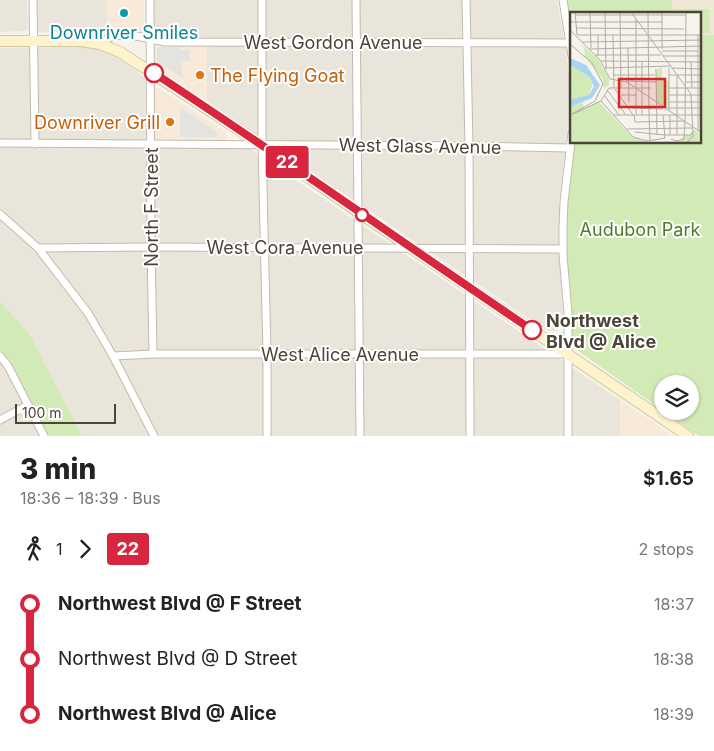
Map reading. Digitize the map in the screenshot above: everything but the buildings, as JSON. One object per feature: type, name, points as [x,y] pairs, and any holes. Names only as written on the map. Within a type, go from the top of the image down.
[{"type":"main road","points":[[0,41],[81,41],[100,44],[120,52],[262,145],[568,354],[676,432],[688,436]]},
{"type":"street","points":[[33,0],[35,144]]},
{"type":"street","name":"North F Street","points":[[150,0],[153,354]]},
{"type":"street","points":[[262,0],[262,145],[267,354],[266,436]]},
{"type":"street","points":[[356,0],[360,436]]},
{"type":"street","points":[[466,0],[469,146],[470,436]]},
{"type":"street","points":[[563,0],[570,43]]},
{"type":"street","name":"West Gordon Avenue","points":[[100,44],[112,36],[142,36],[165,42],[570,43]]},
{"type":"street","name":"West Glass Avenue","points":[[0,143],[570,148]]},
{"type":"street","points":[[568,436],[567,305],[563,248],[564,202],[571,144]]},
{"type":"street","points":[[0,214],[38,248],[88,313],[113,356],[154,436]]},
{"type":"street","name":"West Cora Avenue","points":[[38,248],[563,248]]},
{"type":"street","name":"West Alice Avenue","points":[[113,356],[153,354],[568,354]]},
{"type":"street","points":[[0,356],[8,366],[44,436]]},
{"type":"street","points":[[0,420],[28,405]]},
{"type":"shaded area","points":[[0,0],[27,0],[28,28],[26,31],[0,32]]},
{"type":"shaded area","points":[[37,0],[106,0],[106,33],[39,32],[37,28]]},
{"type":"shaded area","points":[[106,0],[144,0],[143,32],[106,33]]},
{"type":"shaded area","points":[[152,0],[557,0],[569,79],[568,126],[559,202],[559,256],[564,319],[559,328],[555,331],[546,330],[207,101],[207,37],[153,36]]},
{"type":"shaded area","points":[[672,0],[714,0],[714,35],[702,35],[702,12],[672,12]]},
{"type":"shaded area","points":[[155,45],[207,45],[207,101],[154,66],[153,47]]},
{"type":"shaded area","points":[[84,47],[101,50],[114,56],[144,77],[146,147],[250,149],[620,400],[620,436],[82,436],[30,335],[0,301],[0,48]]},
{"type":"shaded area","points":[[157,47],[180,47],[181,50],[190,50],[190,61],[181,62],[183,78],[157,62]]},
{"type":"shaded area","points":[[157,87],[224,131],[227,135],[226,139],[224,141],[155,139],[153,90]]},
{"type":"shaded area","points":[[181,108],[217,132],[217,137],[180,137]]},
{"type":"shaded area","points":[[0,349],[11,364],[48,436],[0,436]]},
{"type":"shaded area","points":[[620,400],[668,432],[669,436],[620,436]]},
{"type":"green space","points":[[565,0],[672,0],[672,9],[709,9],[710,33],[702,33],[702,12],[570,12],[570,28]]},
{"type":"green space","name":"Audubon Park","points":[[702,35],[714,35],[714,436],[699,436],[676,420],[699,420],[699,375],[654,375],[654,404],[572,346],[572,306],[566,249],[566,209],[573,144],[702,144]]},
{"type":"green space","points":[[0,301],[30,335],[82,436],[48,436],[11,364],[0,349]]},
{"type":"bus line","name":"22","points":[[154,73],[532,330]]},
{"type":"place","name":"Downriver Smiles","points":[[124,13]]},
{"type":"place","name":"The Flying Goat","points":[[200,75]]},
{"type":"place","name":"Downriver Grill","points":[[170,122]]},
{"type":"place","name":"Northwest Blvd @ Alice","points":[[532,330]]}]
